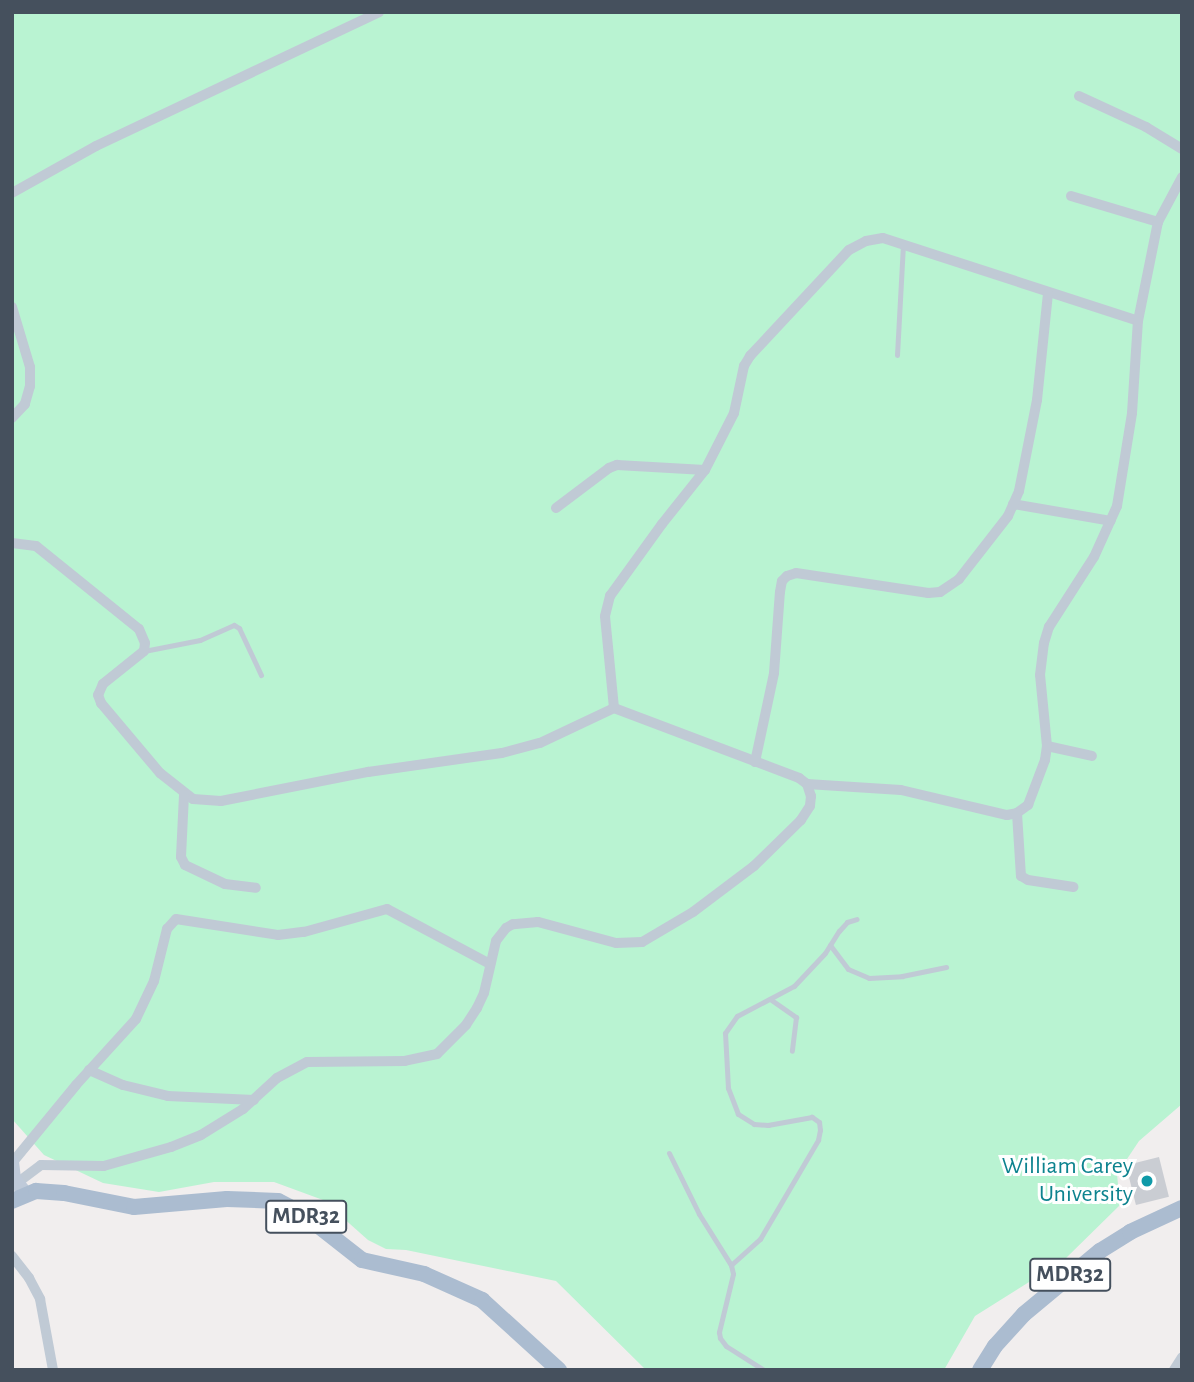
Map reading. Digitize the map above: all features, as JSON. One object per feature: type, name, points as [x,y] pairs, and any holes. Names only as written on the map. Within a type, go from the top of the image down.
[{"type":"main road","name":"MDR32","points":[[18,1193],[55,1192],[134,1207],[227,1199],[278,1201],[302,1213],[353,1256],[441,1280],[482,1300],[559,1370]]},
{"type":"main road","name":"MDR32","points":[[980,1370],[995,1346],[1024,1314],[1087,1261],[1130,1232],[1180,1212]]},
{"type":"street","points":[[12,193],[96,146],[379,12]]},
{"type":"street","points":[[1079,96],[1146,127],[1182,149]]},
{"type":"street","points":[[12,542],[36,546],[124,614],[143,634],[144,650],[103,684],[98,695],[119,728],[184,795],[202,800],[221,801],[302,783],[502,753],[540,743],[614,708],[799,778],[807,784],[901,790],[1007,815],[1017,813],[1028,805],[1047,746],[1040,675],[1049,627],[1094,556],[1111,522],[1120,492],[1132,414],[1138,321],[1158,222],[1182,177]]},
{"type":"street","points":[[1071,197],[1158,222]]},
{"type":"street","points":[[614,708],[606,605],[662,524],[705,470],[734,414],[742,375],[750,356],[849,250],[866,241],[883,238],[1138,321]]},
{"type":"street","points":[[755,762],[774,673],[780,592],[782,581],[787,576],[796,573],[928,593],[940,592],[959,579],[995,534],[1013,504],[1037,400],[1048,293]]},
{"type":"street","points":[[12,307],[30,367],[30,386],[25,404],[12,418]]},
{"type":"street","points":[[556,508],[609,468],[617,465],[705,470]]},
{"type":"street","points":[[1013,504],[1111,522]]},
{"type":"street","points":[[1047,746],[1092,756]]},
{"type":"street","points":[[18,1193],[34,1169],[47,1164],[93,1167],[171,1147],[228,1120],[254,1100],[277,1077],[307,1062],[405,1060],[437,1054],[466,1025],[477,1008],[484,993],[496,941],[513,924],[538,922],[569,928],[616,943],[642,942],[693,912],[783,841],[810,806],[811,796],[807,784]]},
{"type":"street","points":[[184,795],[181,857],[185,865],[226,884],[256,888]]},
{"type":"street","points":[[1017,813],[1021,876],[1028,880],[1073,887]]},
{"type":"street","points":[[18,1193],[12,1163],[89,1070],[136,1019],[154,981],[167,929],[176,919],[278,935],[304,932],[387,909],[490,964]]},
{"type":"street","points":[[89,1070],[123,1085],[168,1096],[254,1100]]},
{"type":"street","points":[[12,1256],[29,1278],[40,1299],[53,1370]]},
{"type":"street","points":[[1174,1370],[1182,1357]]},
{"type":"lane","points":[[897,355],[902,244]]},
{"type":"lane","points":[[144,650],[200,640],[234,625],[239,628],[261,675]]},
{"type":"lane","points":[[731,1265],[760,1239],[818,1140],[820,1130],[819,1122],[812,1117],[754,1124],[738,1114],[733,1106],[725,1063],[725,1033],[737,1016],[794,986],[847,922],[857,919]]},
{"type":"lane","points":[[830,945],[848,969],[869,978],[893,978],[946,967]]},
{"type":"lane","points":[[770,999],[796,1017],[792,1051]]},
{"type":"lane","points":[[669,1153],[699,1214],[731,1265],[733,1274],[719,1332],[720,1338],[726,1346],[764,1370]]},
{"type":"green space","points":[[12,12],[1182,12],[1182,1104],[1139,1141],[1117,1174],[1120,1205],[1064,1260],[975,1316],[944,1370],[646,1370],[556,1281],[406,1250],[386,1249],[368,1240],[323,1200],[274,1182],[214,1182],[159,1192],[103,1183],[44,1155],[12,1119]]},
{"type":"building","name":"William Carey University","points":[[1159,1157],[1169,1197],[1136,1205],[1126,1165]]},
{"type":"place","name":"William Carey University","points":[[1147,1181]]}]
